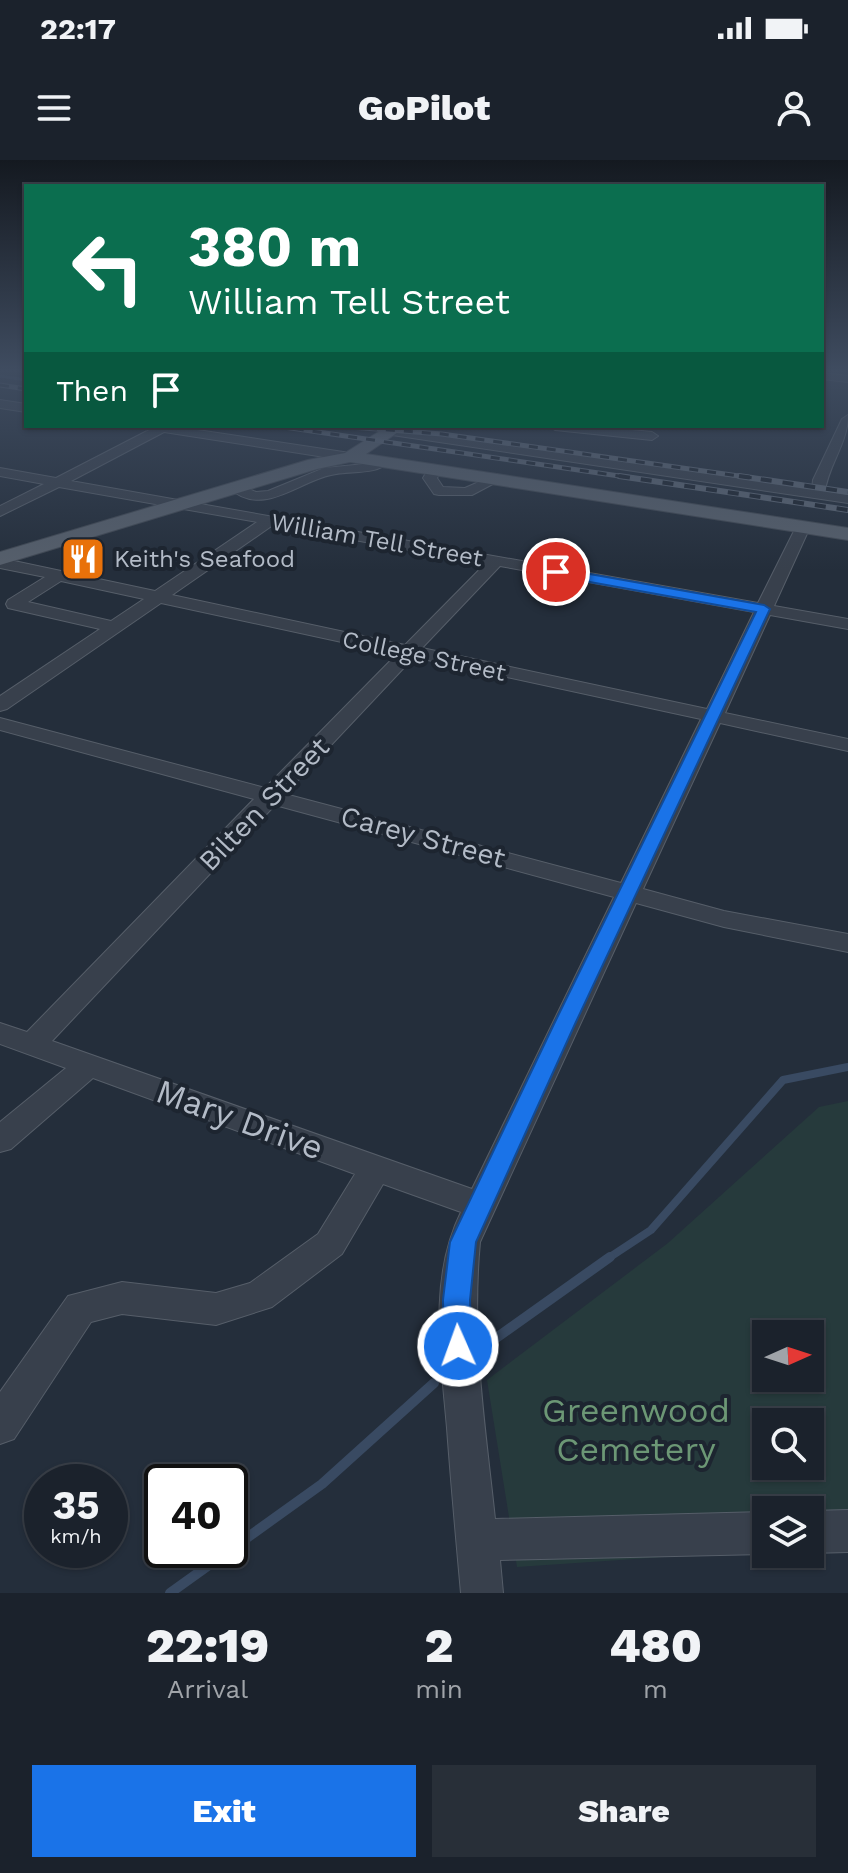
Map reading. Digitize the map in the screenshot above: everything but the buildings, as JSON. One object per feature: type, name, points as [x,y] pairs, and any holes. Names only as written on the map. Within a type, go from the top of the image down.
[{"type":"main road","points":[[0,561],[235,487],[302,474],[350,457],[380,438]]},
{"type":"main road","points":[[350,457],[848,534]]},
{"type":"street","points":[[0,512],[144,438]]},
{"type":"street","points":[[227,438],[350,457]]},
{"type":"street","points":[[457,438],[848,499]]},
{"type":"street","points":[[818,495],[820,480],[839,438]]},
{"type":"street","points":[[830,459],[848,461]]},
{"type":"street","points":[[302,474],[375,467],[384,461]]},
{"type":"street","name":"William Tell Street","points":[[0,472],[848,624]]},
{"type":"street","points":[[0,705],[269,521]]},
{"type":"street","points":[[482,1593],[457,1300],[463,1242],[803,527]]},
{"type":"street","name":"College Street","points":[[0,561],[408,653],[848,745]]},
{"type":"street","name":"Bilten Street","points":[[31,1045],[496,561]]},
{"type":"street","points":[[58,576],[14,604],[114,627]]},
{"type":"street","name":"Carey Street","points":[[0,724],[724,919],[848,943]]},
{"type":"street","name":"Mary Drive","points":[[0,1033],[479,1205]]},
{"type":"street","points":[[0,1140],[89,1065]]},
{"type":"street","points":[[0,1425],[80,1308],[122,1298],[216,1309],[260,1296],[330,1244],[376,1168]]},
{"type":"street","points":[[824,1532],[848,1531]]},
{"type":"street","points":[[477,1540],[752,1533]]},
{"type":"green space","name":"Greenwood Cemetery","points":[[848,1101],[848,1544],[824,1546],[824,1496],[752,1496],[752,1551],[517,1567],[487,1380],[668,1243],[819,1107]]},
{"type":"waterway","points":[[610,1257],[651,1230],[783,1080],[848,1067]]},
{"type":"waterway","points":[[485,1346],[610,1257]]},
{"type":"waterway","points":[[170,1593],[322,1484],[434,1383]]},
{"type":"railway","points":[[358,438],[633,478]]},
{"type":"railway","points":[[469,438],[743,477]]},
{"type":"railway","points":[[619,476],[848,510]]},
{"type":"railway","points":[[743,477],[753,478]]},
{"type":"railway","points":[[743,477],[848,492]]},
{"type":"place","name":"Keith's Seafood","points":[[83,559]]},
{"type":"route","points":[[458,1346],[457,1300],[463,1242],[564,1024],[630,893],[764,609],[556,572]]}]
